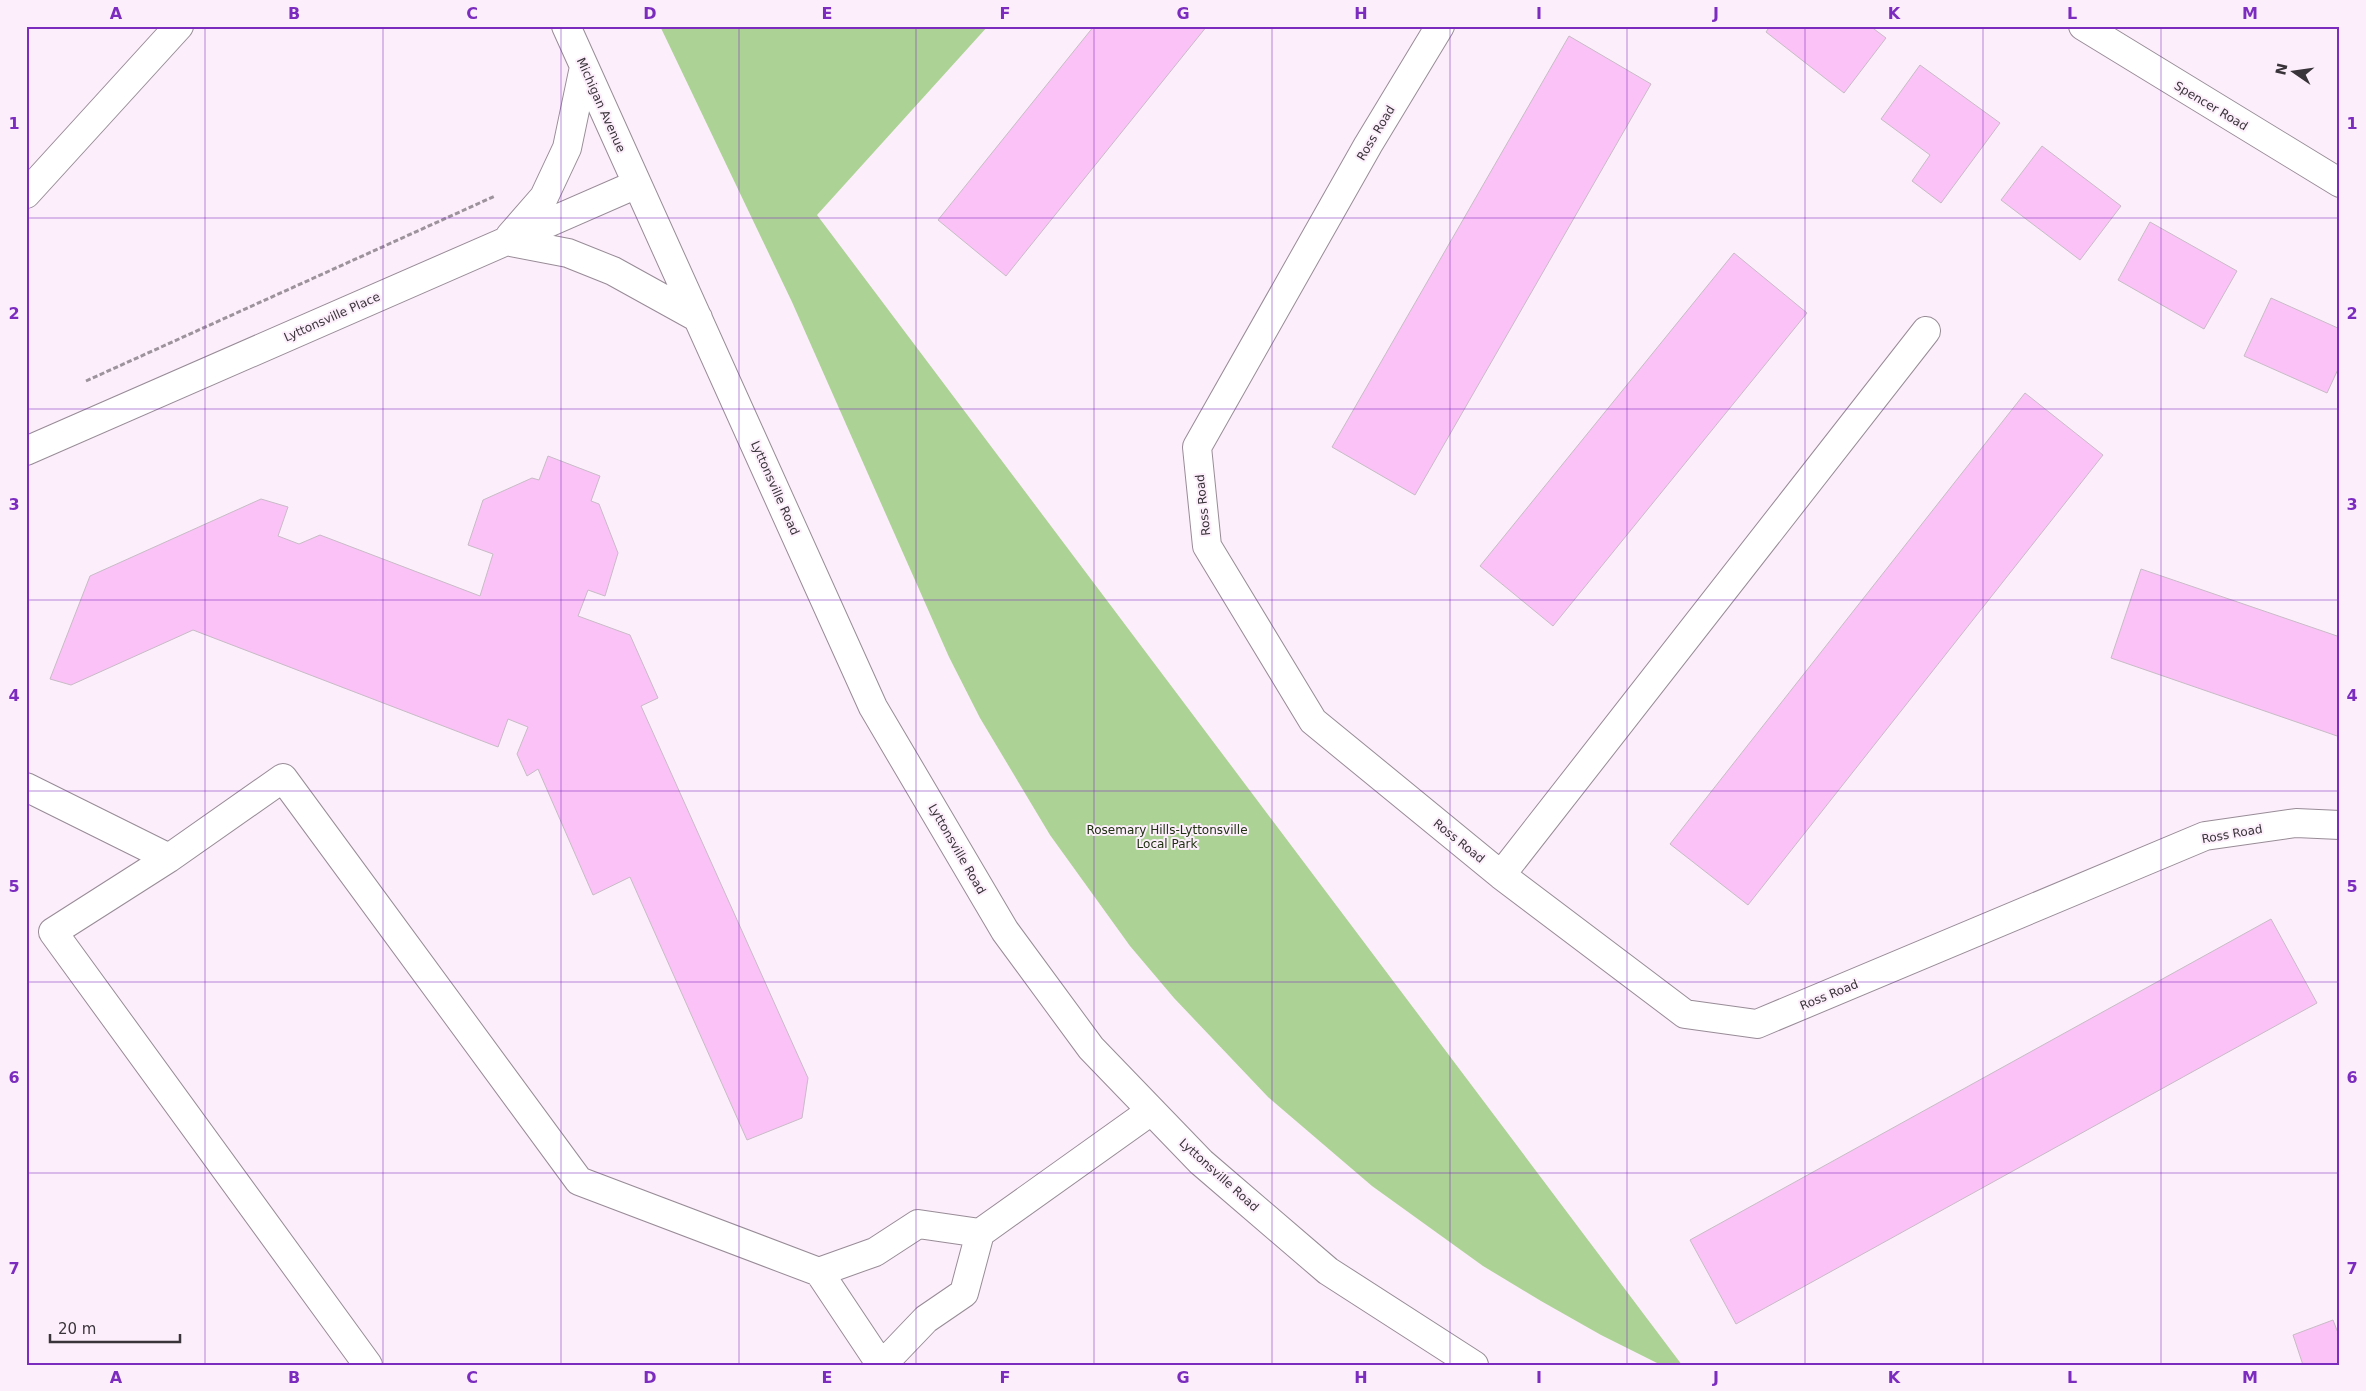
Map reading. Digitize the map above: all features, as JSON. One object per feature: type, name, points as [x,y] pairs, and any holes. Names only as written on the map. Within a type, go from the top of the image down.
[{"type":"street","points":[[26,194],[179,26]]},
{"type":"street","name":"Michigan Avenue","points":[[566,26],[637,184]]},
{"type":"street","name":"Ross Road","points":[[1440,26],[1368,145],[1197,447],[1207,546],[1313,721],[1501,876],[1685,1014],[1757,1024],[2205,836],[2296,823],[2340,825]]},
{"type":"street","name":"Spencer Road","points":[[2093,29],[2340,183]]},
{"type":"street","points":[[506,241],[544,197],[567,148],[584,67]]},
{"type":"street","name":"Lyttonsville Place","points":[[26,451],[637,184]]},
{"type":"street","name":"Lyttonsville Road","points":[[637,184],[873,707],[1005,931],[1091,1048],[1201,1162],[1328,1271],[1474,1365]]},
{"type":"street","points":[[506,241],[568,252],[613,271],[698,318]]},
{"type":"street","points":[[1501,876],[1926,331]]},
{"type":"street","points":[[368,1365],[53,932],[169,858],[283,778],[579,1181],[819,1272],[882,1365],[926,1319],[964,1292],[980,1233],[1152,1111]]},
{"type":"street","points":[[26,787],[169,858]]},
{"type":"street","points":[[819,1272],[875,1252],[918,1224],[980,1233]]},
{"type":"path","points":[[80,384],[497,195]]},
{"type":"green space","name":"Rosemary Hills-Lyttonsville Local Park","points":[[660,26],[988,26],[817,215],[1682,1365],[1661,1365],[1601,1335],[1541,1301],[1483,1266],[1372,1186],[1268,1097],[1174,998],[1130,946],[1050,835],[980,718],[949,657],[792,302]]},
{"type":"building","points":[[1094,26],[1207,26],[1006,276],[938,220]]},
{"type":"building","points":[[1770,26],[1870,26],[1886,38],[1844,93],[1766,32]]},
{"type":"building","points":[[1569,36],[1651,84],[1415,495],[1332,447]]},
{"type":"building","points":[[1920,65],[2000,123],[1941,203],[1912,181],[1930,155],[1881,119]]},
{"type":"building","points":[[2042,146],[2121,206],[2080,260],[2001,200]]},
{"type":"building","points":[[2150,222],[2237,271],[2204,329],[2118,280]]},
{"type":"building","points":[[1734,253],[1807,313],[1553,626],[1480,566]]},
{"type":"building","points":[[2271,298],[2340,329],[2340,365],[2327,393],[2244,356]]},
{"type":"building","points":[[2025,393],[2103,455],[1748,905],[1670,844]]},
{"type":"building","points":[[548,456],[600,476],[591,501],[599,504],[618,553],[605,596],[588,590],[578,616],[630,635],[658,698],[641,706],[808,1078],[802,1118],[747,1140],[630,877],[593,895],[538,769],[527,776],[517,754],[528,727],[508,719],[498,747],[193,630],[71,685],[50,679],[90,576],[261,499],[288,507],[278,536],[299,544],[320,535],[480,596],[493,554],[468,545],[483,500],[532,478],[539,480]]},
{"type":"building","points":[[2141,569],[2340,637],[2340,737],[2111,658]]},
{"type":"building","points":[[2271,919],[2317,1003],[1736,1324],[1690,1240]]},
{"type":"building","points":[[2333,1320],[2340,1338],[2340,1365],[2303,1365],[2293,1335]]}]
